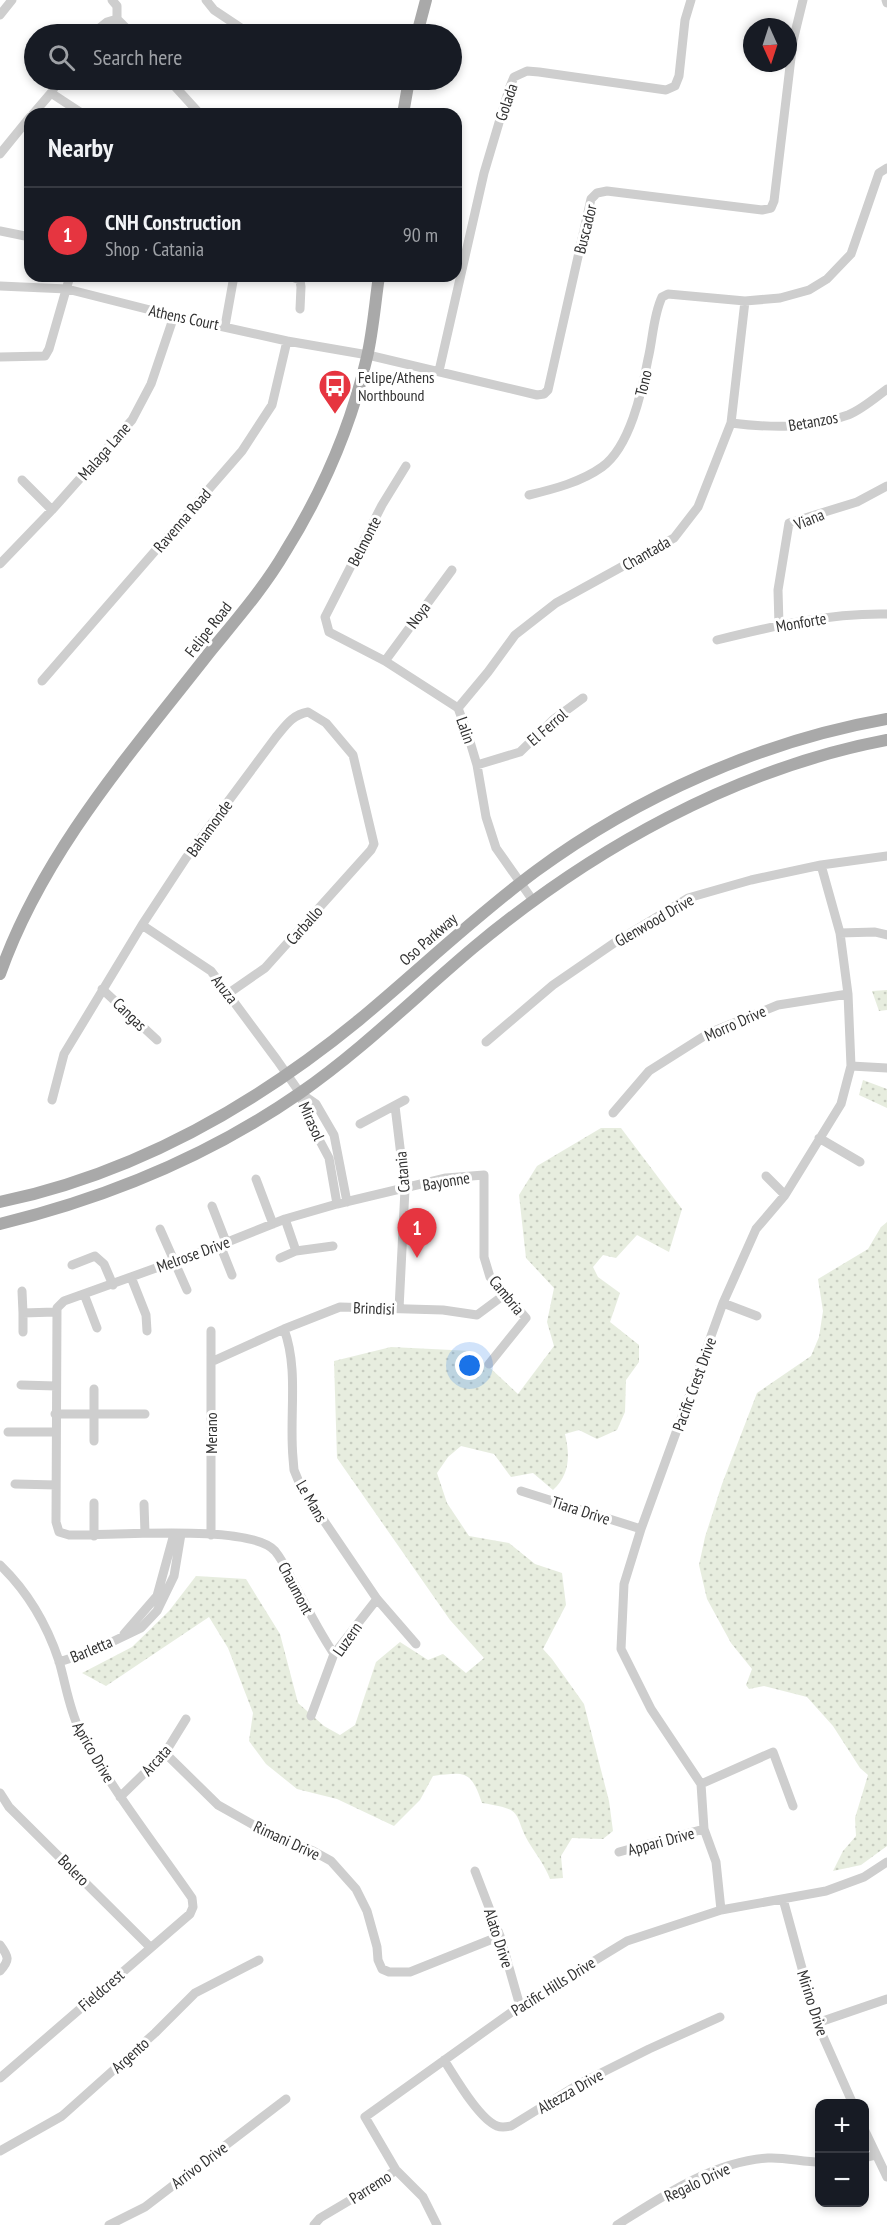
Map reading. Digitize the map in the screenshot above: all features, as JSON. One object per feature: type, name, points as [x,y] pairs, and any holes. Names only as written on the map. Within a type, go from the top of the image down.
[{"type":"main road","points":[[420,24],[426,0]]},
{"type":"main road","points":[[404,108],[407,90]]},
{"type":"main road","name":"Felipe Road","points":[[0,974],[11,942],[39,887],[77,824],[244,610],[285,553],[319,490],[344,435],[368,355],[378,282]]},
{"type":"main road","name":"Oso Parkway","points":[[0,1202],[80,1180],[159,1148],[233,1110],[288,1076],[520,883],[597,831],[688,782],[735,763],[810,737],[887,719]]},
{"type":"main road","points":[[0,1224],[92,1198],[126,1185],[203,1150],[300,1093],[351,1053],[475,947],[568,877],[646,829],[734,787],[851,747],[887,740]]},
{"type":"street","points":[[0,15],[12,0]]},
{"type":"street","points":[[112,0],[117,6],[117,19],[122,24]]},
{"type":"street","points":[[206,0],[214,10],[235,24]]},
{"type":"street","name":"Golada","points":[[462,270],[484,173],[514,77],[527,71],[666,90],[671,88],[675,86],[679,76],[685,20],[691,0]]},
{"type":"street","name":"Buscador","points":[[368,355],[537,395],[544,394],[548,390],[591,199],[597,193],[607,190],[762,210],[771,207],[774,201],[793,41],[803,0]]},
{"type":"street","points":[[104,24],[117,19]]},
{"type":"street","points":[[38,108],[53,90]]},
{"type":"street","points":[[178,90],[195,108]]},
{"type":"street","points":[[51,93],[74,108]]},
{"type":"street","points":[[0,154],[24,125]]},
{"type":"street","points":[[745,301],[780,298],[809,290],[838,269],[851,254],[879,173],[887,168]]},
{"type":"street","points":[[0,231],[24,236]]},
{"type":"street","points":[[0,357],[45,356],[50,349],[69,282]]},
{"type":"street","points":[[225,326],[233,282]]},
{"type":"street","points":[[300,309],[301,282]]},
{"type":"street","name":"Golada","points":[[439,371],[459,282]]},
{"type":"street","name":"Athens Court","points":[[0,286],[67,289],[287,341],[368,355]]},
{"type":"street","name":"Tono","points":[[529,495],[561,487],[594,472],[604,465],[621,443],[638,403],[662,297],[668,294],[745,301]]},
{"type":"street","name":"Chantada","points":[[458,708],[515,635],[556,603],[674,538],[698,507],[731,423],[745,301]]},
{"type":"street","name":"Malaga Lane","points":[[0,564],[52,510],[132,420],[151,384],[174,316]]},
{"type":"street","name":"Ravenna Road","points":[[42,681],[242,451],[272,405],[287,341]]},
{"type":"street","name":"Betanzos","points":[[731,423],[769,428],[813,424],[850,414],[887,389]]},
{"type":"street","name":"Belmonte","points":[[325,617],[382,505],[406,466]]},
{"type":"street","points":[[22,480],[52,510]]},
{"type":"street","name":"Viana","points":[[779,625],[778,590],[789,523],[857,502],[887,486]]},
{"type":"street","name":"Noya","points":[[385,661],[452,570]]},
{"type":"street","name":"Monforte","points":[[717,640],[779,625],[854,613],[887,614]]},
{"type":"street","name":"Lalin","points":[[325,617],[329,632],[385,661],[458,708],[477,765],[486,817],[496,848],[534,902]]},
{"type":"street","name":"El Ferrol","points":[[477,765],[520,752],[553,720],[583,698]]},
{"type":"street","name":"Bahamonde","points":[[52,1100],[64,1054],[142,925],[186,858],[286,724],[298,714],[308,712],[326,723],[353,755],[374,837],[371,850]]},
{"type":"street","name":"Carballo","points":[[229,993],[265,968],[371,850]]},
{"type":"street","name":"Glenwood Drive","points":[[486,1042],[553,985],[616,941],[688,898],[751,880],[821,865],[887,856]]},
{"type":"street","name":"Pacific Crest Drive","points":[[721,1910],[716,1862],[704,1829],[700,1784],[651,1709],[621,1649],[624,1584],[641,1529],[723,1303],[756,1229],[785,1195],[841,1104],[851,1066],[848,994],[840,933],[821,865]]},
{"type":"street","name":"Aruza","points":[[142,925],[211,971],[288,1076]]},
{"type":"street","points":[[840,933],[875,932],[887,935]]},
{"type":"street","name":"Cangas","points":[[102,989],[157,1040]]},
{"type":"street","name":"Morro Drive","points":[[614,1113],[649,1071],[709,1033],[778,1005],[848,994]]},
{"type":"street","points":[[851,1066],[887,1068]]},
{"type":"street","name":"Mirasol","points":[[288,1076],[300,1093],[306,1115],[326,1150],[342,1203]]},
{"type":"street","name":"Mirasol","points":[[300,1093],[316,1104],[334,1135],[342,1203]]},
{"type":"street","points":[[360,1124],[405,1100]]},
{"type":"street","name":"Catania","points":[[395,1106],[405,1189],[399,1310]]},
{"type":"street","points":[[819,1138],[860,1162]]},
{"type":"street","name":"Mirasol","points":[[326,1150],[337,1146]]},
{"type":"street","name":"Bayonne","points":[[342,1203],[446,1178],[485,1176]]},
{"type":"street","name":"Cambria","points":[[485,1176],[484,1257],[490,1277],[526,1318],[489,1364]]},
{"type":"street","points":[[766,1176],[785,1195]]},
{"type":"street","points":[[256,1179],[273,1224]]},
{"type":"street","name":"Melrose Drive","points":[[55,1312],[64,1301],[223,1244],[285,1219],[342,1203]]},
{"type":"street","points":[[212,1206],[232,1275]]},
{"type":"street","points":[[285,1219],[296,1251]]},
{"type":"street","points":[[160,1229],[187,1290]]},
{"type":"street","points":[[280,1258],[296,1251],[333,1246]]},
{"type":"street","points":[[72,1264],[96,1256],[104,1264],[112,1285]]},
{"type":"street","points":[[131,1277],[146,1315],[147,1331]]},
{"type":"street","points":[[22,1291],[23,1332]]},
{"type":"street","points":[[84,1294],[97,1328]]},
{"type":"street","name":"Brindisi","points":[[211,1362],[340,1307],[443,1310],[477,1315],[504,1294]]},
{"type":"street","points":[[723,1303],[757,1316]]},
{"type":"street","points":[[23,1313],[55,1312],[56,1522],[59,1532],[69,1535],[94,1536],[177,1534]]},
{"type":"street","name":"Le Mans","points":[[284,1329],[291,1360],[294,1470],[301,1487],[377,1599],[416,1644]]},
{"type":"street","name":"Merano","points":[[211,1331],[211,1535]]},
{"type":"street","points":[[21,1384],[56,1386]]},
{"type":"street","points":[[94,1389],[94,1441]]},
{"type":"street","points":[[55,1414],[146,1414]]},
{"type":"street","points":[[8,1432],[56,1432]]},
{"type":"street","points":[[15,1485],[56,1485]]},
{"type":"street","name":"Tiara Drive","points":[[521,1491],[641,1529]]},
{"type":"street","points":[[94,1503],[94,1536]]},
{"type":"street","points":[[144,1504],[145,1533]]},
{"type":"street","name":"Chaumont","points":[[177,1534],[242,1537],[269,1545],[280,1558],[321,1635],[334,1654]]},
{"type":"street","name":"Barletta","points":[[59,1662],[93,1651],[123,1636],[160,1598],[177,1534]]},
{"type":"street","name":"Aprico Drive","points":[[0,1565],[11,1575],[45,1627],[59,1662],[69,1704],[80,1730],[120,1797],[192,1898]]},
{"type":"street","name":"Luzern","points":[[311,1716],[334,1654],[377,1599]]},
{"type":"street","name":"Arcata","points":[[120,1797],[165,1753],[186,1719]]},
{"type":"street","points":[[700,1784],[772,1752],[793,1806]]},
{"type":"street","name":"Rimani Drive","points":[[165,1753],[218,1804],[266,1832],[331,1861],[356,1889],[363,1903],[382,1969],[389,1972],[410,1972],[500,1936]]},
{"type":"street","name":"Bolero","points":[[0,1793],[9,1807],[150,1947]]},
{"type":"street","name":"Appari Drive","points":[[619,1852],[704,1829]]},
{"type":"street","name":"Pacific Hills Drive","points":[[437,2225],[423,2197],[396,2169],[365,2117],[520,2006],[627,1941],[721,1910],[826,1892],[864,1876],[887,1862]]},
{"type":"street","name":"Alato Drive","points":[[476,1871],[500,1936],[520,2006]]},
{"type":"street","name":"Fieldcrest","points":[[0,2078],[190,1914],[193,1907],[192,1898]]},
{"type":"street","name":"Mirino Drive","points":[[783,1899],[817,2023],[851,2099]]},
{"type":"street","points":[[0,1945],[8,1957],[8,1963],[0,1971]]},
{"type":"street","name":"Argento","points":[[0,2151],[62,2116],[155,2033],[195,1993],[259,1960]]},
{"type":"street","points":[[817,2023],[887,1999]]},
{"type":"street","name":"Altezza Drive","points":[[444,2060],[480,2111],[491,2123],[505,2127],[511,2126],[579,2084],[720,2017]]},
{"type":"street","name":"Arrivo Drive","points":[[109,2225],[145,2207],[286,2099]]},
{"type":"street","points":[[869,2140],[887,2177]]},
{"type":"street","points":[[869,2157],[876,2155]]},
{"type":"street","name":"Regalo Drive","points":[[617,2225],[669,2193],[722,2166],[769,2158],[815,2162]]},
{"type":"street","name":"Parremo","points":[[314,2225],[320,2218],[369,2189],[396,2169]]},
{"type":"shaded area","points":[[887,990],[887,1010],[879,1011],[872,991]]},
{"type":"shaded area","points":[[863,1080],[887,1089],[887,1108],[859,1095]]},
{"type":"shaded area","points":[[601,1128],[621,1128],[682,1209],[669,1252],[637,1235],[616,1258],[603,1255],[593,1267],[598,1277],[620,1293],[610,1322],[639,1345],[639,1362],[626,1380],[625,1412],[617,1430],[597,1439],[579,1430],[565,1434],[568,1450],[566,1471],[553,1490],[533,1473],[511,1477],[494,1454],[461,1446],[448,1457],[437,1473],[447,1503],[469,1536],[509,1543],[535,1564],[562,1573],[566,1605],[543,1649],[584,1704],[609,1801],[613,1831],[603,1839],[572,1838],[561,1856],[563,1878],[550,1879],[516,1815],[506,1808],[482,1803],[474,1784],[460,1774],[433,1776],[420,1800],[394,1826],[337,1799],[297,1789],[266,1764],[249,1741],[253,1713],[228,1648],[209,1617],[106,1686],[82,1673],[132,1647],[169,1611],[196,1576],[246,1579],[280,1634],[298,1703],[324,1726],[340,1735],[355,1725],[376,1662],[400,1642],[428,1660],[443,1654],[466,1673],[484,1658],[450,1620],[337,1458],[334,1361],[391,1347],[472,1351],[518,1394],[554,1346],[547,1322],[554,1288],[526,1258],[519,1195],[537,1166]]},
{"type":"shaded area","points":[[887,1222],[887,1846],[861,1865],[833,1871],[843,1851],[856,1836],[855,1818],[868,1775],[860,1768],[833,1726],[807,1697],[764,1686],[749,1689],[746,1685],[752,1669],[731,1643],[707,1599],[699,1565],[705,1537],[722,1484],[757,1393],[811,1356],[819,1337],[823,1311],[818,1279],[868,1249],[881,1227]]},
{"type":"place","name":"Felipe/Athens Northbound","points":[[335,415]]},
{"type":"place","name":"CNH Construction","points":[[417,1258]]}]
